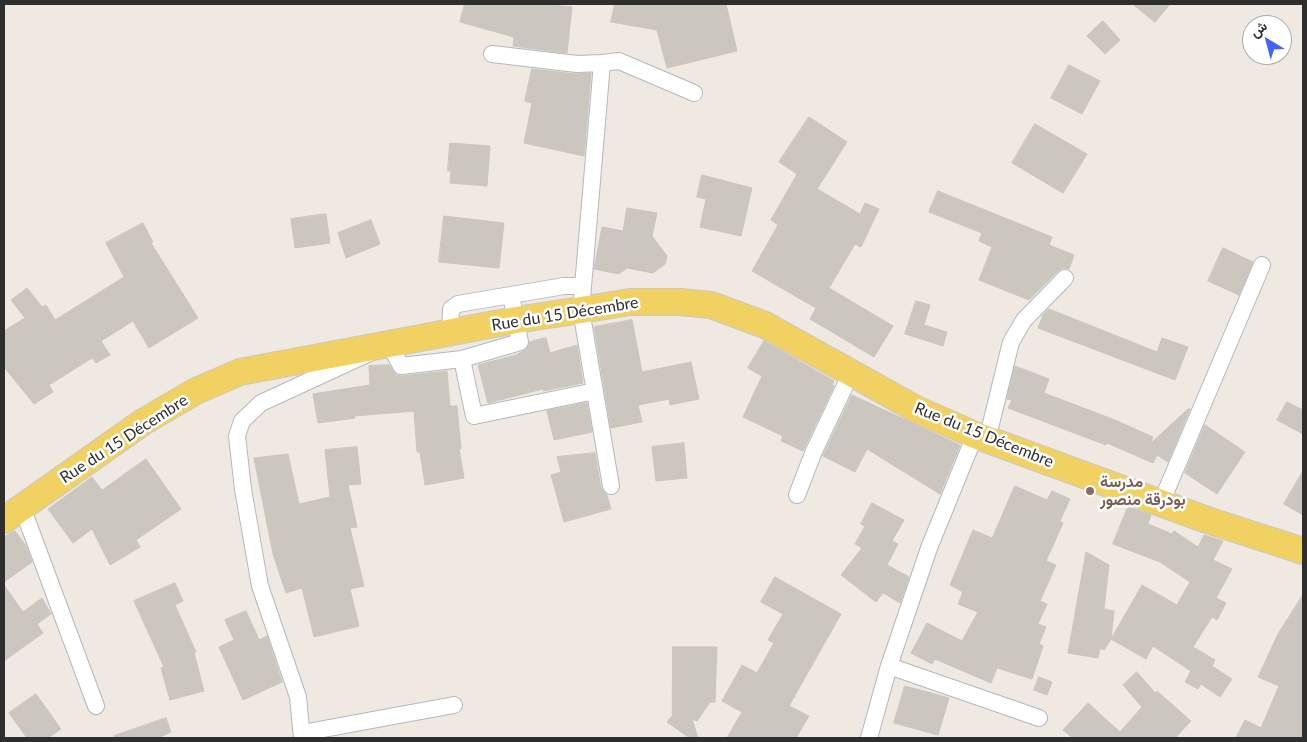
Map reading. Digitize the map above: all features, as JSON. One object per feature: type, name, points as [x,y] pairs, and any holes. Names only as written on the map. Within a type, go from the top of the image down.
[{"type":"main road","name":"Rue du 15 Décembre","points":[[13,514],[143,422],[196,391],[240,372],[516,320],[582,298],[711,305],[765,325],[916,409],[981,437],[1161,503],[1303,551]]},
{"type":"street","points":[[492,54],[577,64],[619,61],[694,93]]},
{"type":"street","points":[[602,63],[582,298],[611,486]]},
{"type":"street","points":[[1161,503],[1262,264]]},
{"type":"street","points":[[869,738],[889,666],[929,548],[981,437],[1011,342],[1024,320],[1065,278]]},
{"type":"street","points":[[450,333],[451,309],[458,304],[564,286],[582,298]]},
{"type":"street","points":[[454,706],[302,736],[298,697],[260,586],[243,488],[237,436],[242,421],[261,404],[389,344],[401,366],[462,359],[520,342],[511,295]]},
{"type":"street","points":[[462,359],[474,416],[595,391]]},
{"type":"street","points":[[797,495],[814,451],[851,373]]},
{"type":"street","points":[[13,514],[96,706]]},
{"type":"street","points":[[889,666],[1039,718]]},
{"type":"building","points":[[465,4],[537,4],[572,7],[567,53],[513,46],[514,37],[460,22]]},
{"type":"building","points":[[615,4],[726,4],[737,51],[667,68],[657,30],[611,22]]},
{"type":"building","points":[[1133,4],[1170,4],[1155,22]]},
{"type":"building","points":[[1103,21],[1120,40],[1105,54],[1087,36]]},
{"type":"building","points":[[1069,65],[1100,81],[1082,114],[1051,98]]},
{"type":"building","points":[[532,69],[576,74],[591,73],[584,156],[524,143],[532,103],[525,101]]},
{"type":"building","points":[[809,117],[847,142],[817,189],[860,214],[865,203],[879,209],[861,247],[855,244],[829,288],[893,326],[874,357],[810,319],[816,308],[752,271],[778,225],[771,220],[797,174],[779,162]]},
{"type":"building","points":[[1035,124],[1087,154],[1063,193],[1012,163]]},
{"type":"building","points":[[450,143],[490,146],[487,186],[450,183],[451,171],[448,171]]},
{"type":"building","points":[[702,175],[752,188],[741,236],[700,227],[706,199],[697,197]]},
{"type":"building","points":[[938,191],[1052,237],[1049,245],[1074,255],[1069,269],[1063,268],[1058,271],[1029,300],[979,280],[992,247],[979,241],[982,233],[929,212]]},
{"type":"building","points":[[627,208],[657,213],[652,236],[667,256],[665,264],[653,273],[627,268],[619,274],[594,269],[602,227],[623,231]]},
{"type":"building","points":[[326,214],[330,243],[295,248],[291,219]]},
{"type":"building","points":[[444,216],[504,223],[499,268],[439,262]]},
{"type":"building","points":[[371,220],[380,244],[346,258],[338,233]]},
{"type":"building","points":[[143,223],[153,242],[151,243],[198,318],[149,348],[133,321],[101,341],[110,355],[96,363],[92,358],[49,385],[53,392],[34,404],[4,367],[4,331],[25,318],[11,300],[27,288],[42,307],[46,305],[55,320],[124,277],[106,243]]},
{"type":"building","points":[[1223,248],[1253,262],[1239,295],[1208,281]]},
{"type":"building","points":[[916,301],[930,305],[924,325],[947,332],[943,346],[905,334]]},
{"type":"building","points":[[1049,309],[1157,352],[1162,338],[1188,347],[1175,380],[1038,328],[1043,315]]},
{"type":"building","points":[[632,320],[642,372],[691,362],[699,399],[670,405],[669,399],[638,405],[642,422],[611,428],[594,327]]},
{"type":"building","points":[[546,338],[550,353],[577,345],[583,383],[543,391],[543,389],[488,403],[478,365],[516,355],[527,349],[530,342]]},
{"type":"building","points":[[764,341],[834,381],[832,385],[834,386],[803,451],[781,441],[783,436],[743,417],[762,376],[748,368]]},
{"type":"building","points":[[389,365],[396,375],[402,376],[447,371],[450,406],[457,406],[461,449],[459,449],[464,478],[425,485],[420,452],[417,452],[414,411],[354,416],[355,418],[318,423],[313,394],[370,385],[369,366]]},
{"type":"building","points":[[1015,366],[1049,379],[1044,393],[1115,420],[1153,437],[1150,444],[1190,409],[1168,462],[1157,455],[1153,463],[1107,443],[1106,445],[1008,408],[1012,400],[1007,399]]},
{"type":"building","points":[[852,395],[960,445],[940,494],[867,449],[855,472],[823,456]]},
{"type":"building","points":[[1287,402],[1303,410],[1303,434],[1277,420]]},
{"type":"building","points":[[587,403],[592,432],[554,440],[547,411]]},
{"type":"building","points":[[1205,425],[1245,452],[1217,494],[1185,473]]},
{"type":"building","points":[[684,443],[687,478],[656,481],[652,447]]},
{"type":"building","points":[[357,447],[361,484],[348,485],[357,527],[350,528],[364,586],[350,589],[359,626],[314,637],[302,588],[286,593],[273,554],[254,458],[288,454],[299,504],[330,497],[325,450]]},
{"type":"building","points":[[595,453],[601,488],[607,495],[611,509],[564,522],[551,475],[561,472],[557,457]]},
{"type":"building","points":[[146,459],[181,509],[136,540],[140,547],[110,565],[92,529],[73,543],[48,509],[92,477],[102,490]]},
{"type":"building","points":[[1303,471],[1303,515],[1284,504]]},
{"type":"building","points":[[1015,486],[1047,500],[1052,491],[1070,499],[1060,521],[1063,523],[1046,561],[1056,565],[1040,601],[1047,604],[1038,624],[1046,627],[1039,644],[1043,646],[1032,679],[997,668],[991,683],[935,659],[932,664],[911,653],[927,623],[962,641],[978,612],[958,604],[963,592],[950,585],[973,530],[992,538]]},
{"type":"building","points":[[872,503],[904,520],[892,541],[898,544],[887,565],[909,577],[900,603],[883,593],[876,602],[841,575],[862,548],[855,544],[865,526],[861,524]]},
{"type":"building","points":[[1128,507],[1151,515],[1148,524],[1172,534],[1174,531],[1198,547],[1204,535],[1223,541],[1213,560],[1232,569],[1216,598],[1226,603],[1217,620],[1212,617],[1193,647],[1215,660],[1212,666],[1232,679],[1220,697],[1201,684],[1198,689],[1185,682],[1191,671],[1153,646],[1146,659],[1111,639],[1142,585],[1177,605],[1190,582],[1160,562],[1113,544]]},
{"type":"building","points":[[15,531],[26,546],[32,562],[4,582],[4,537]]},
{"type":"building","points":[[1086,552],[1109,565],[1104,609],[1114,611],[1111,639],[1104,650],[1100,648],[1098,658],[1068,653]]},
{"type":"building","points":[[775,577],[841,614],[789,706],[809,716],[796,738],[727,738],[742,712],[722,701],[742,665],[757,673],[774,643],[768,640],[783,614],[761,602]]},
{"type":"building","points":[[175,583],[183,601],[175,605],[196,652],[194,653],[204,691],[170,700],[161,668],[164,667],[134,601]]},
{"type":"building","points":[[4,585],[23,612],[42,598],[51,614],[37,624],[43,633],[4,661]]},
{"type":"building","points":[[1303,595],[1303,738],[1236,738],[1245,720],[1261,728],[1279,686],[1258,677],[1278,634]]},
{"type":"building","points":[[246,611],[259,640],[267,636],[282,682],[243,700],[219,647],[234,640],[225,620]]},
{"type":"building","points":[[673,647],[717,647],[715,702],[710,702],[697,721],[692,719],[698,738],[690,738],[667,722],[672,716]]},
{"type":"building","points":[[1137,672],[1155,693],[1157,691],[1191,721],[1175,738],[1073,738],[1063,730],[1088,703],[1120,732],[1142,707],[1123,685]]},
{"type":"building","points":[[1039,677],[1052,682],[1047,695],[1034,690]]},
{"type":"building","points":[[905,686],[949,698],[938,735],[894,723]]},
{"type":"building","points":[[36,694],[61,729],[48,738],[27,738],[9,713]]},
{"type":"building","points":[[166,718],[171,732],[158,738],[115,738],[114,736]]},
{"type":"place","name":"مدرسة بودرقة منصور","points":[[1090,491]]}]
